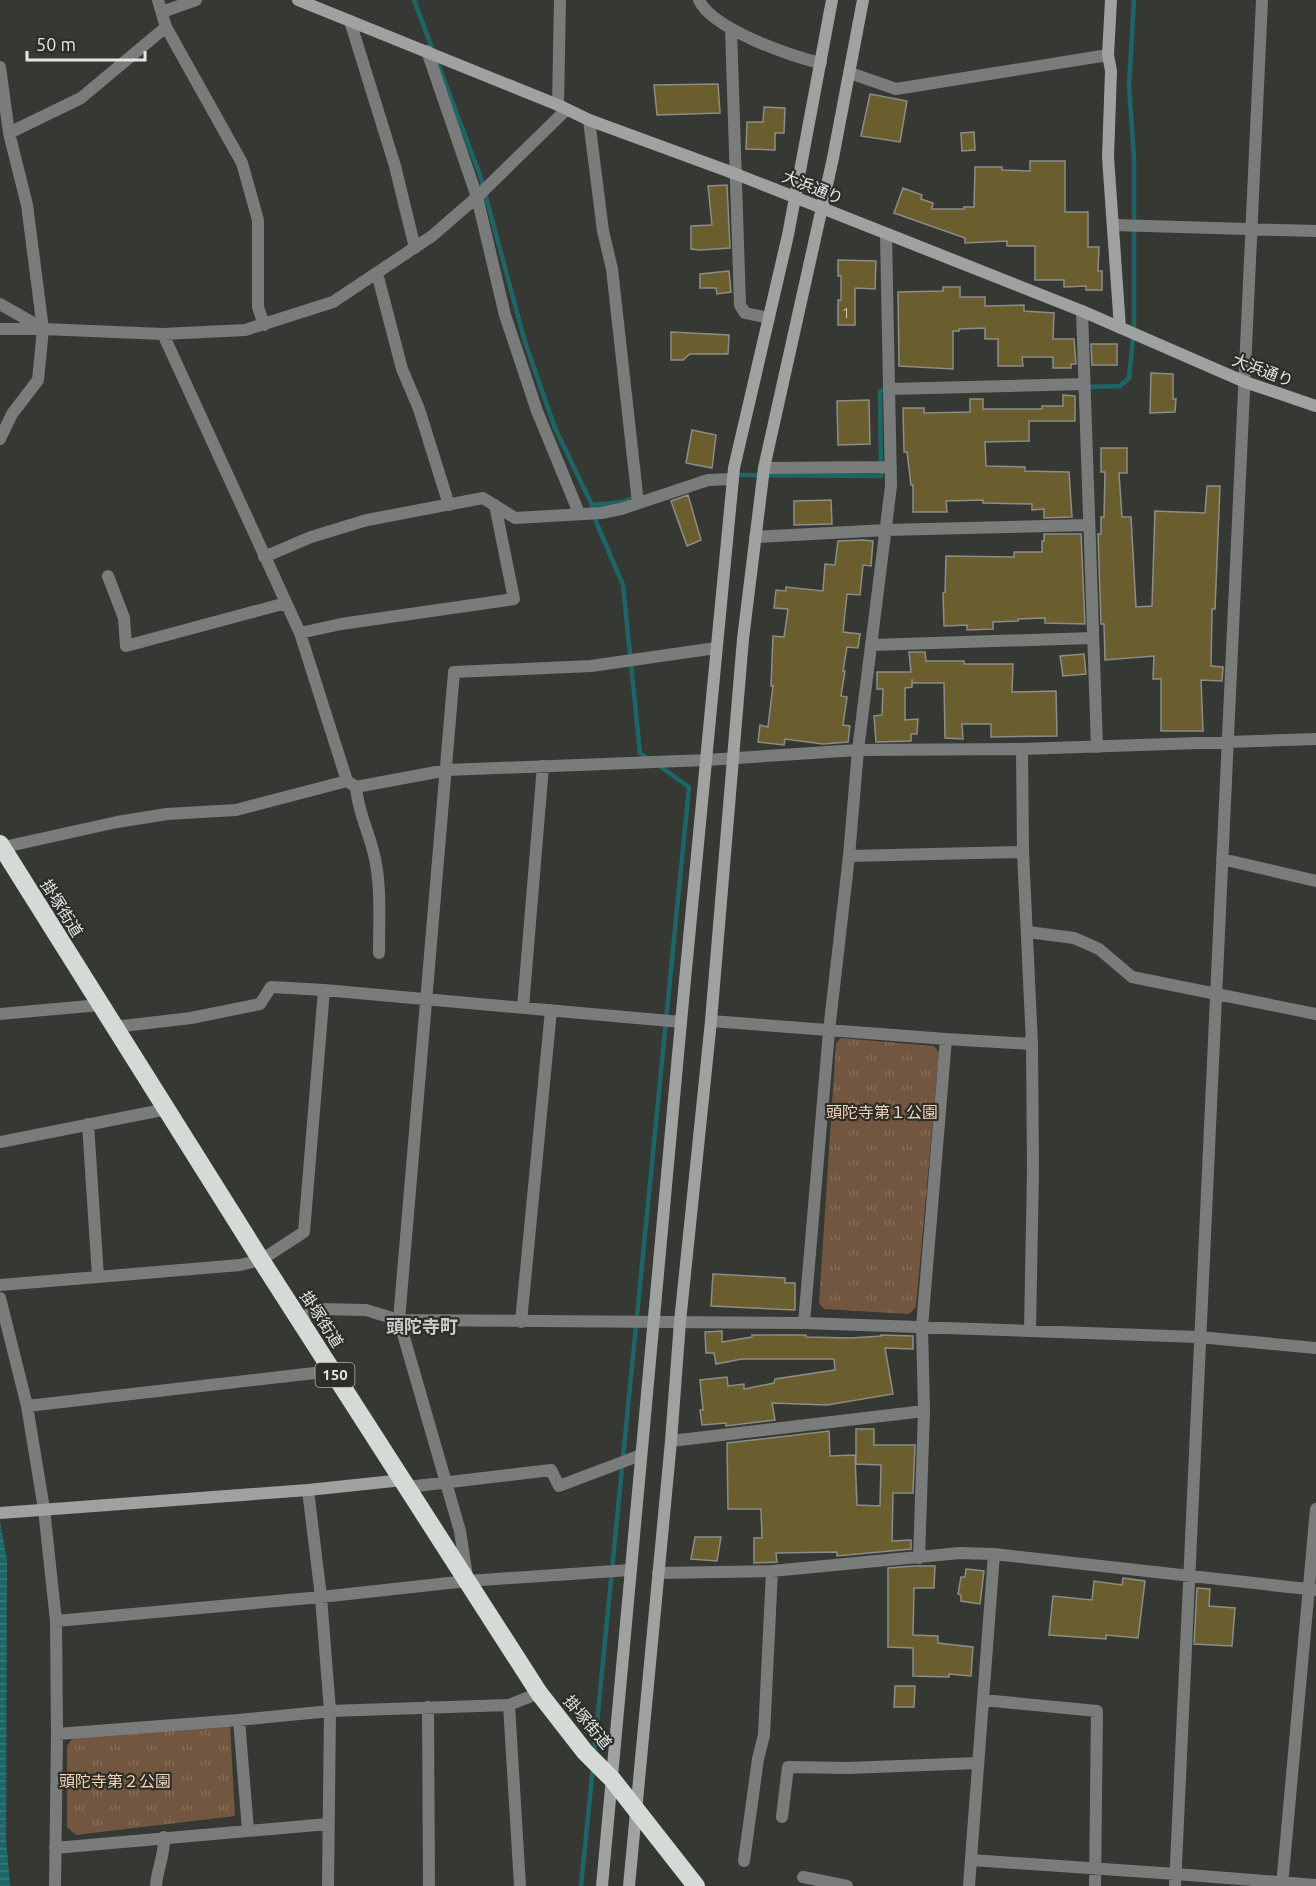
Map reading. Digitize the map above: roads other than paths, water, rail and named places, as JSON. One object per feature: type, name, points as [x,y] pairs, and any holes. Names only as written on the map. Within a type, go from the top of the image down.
[{"type":"highway","name":"掛塚街道","points":[[1,846],[261,1260],[539,1693],[585,1752],[612,1779],[696,1886]]},
{"type":"street","points":[[196,0],[160,6],[166,27],[243,163],[258,220],[258,307],[264,325]]},
{"type":"street","name":"大浜通り","points":[[298,0],[427,51],[589,120],[736,174],[1082,311],[1245,382],[1316,406]]},
{"type":"street","points":[[0,329],[163,334],[245,330],[333,302],[432,236],[477,197],[562,107],[560,0]]},
{"type":"street","points":[[699,0],[706,12],[731,29],[800,59],[821,63]]},
{"type":"street","points":[[602,1886],[733,479],[795,197],[832,0]]},
{"type":"street","points":[[629,1886],[680,1322],[711,1021],[743,639],[755,537],[764,468],[822,208],[863,0]]},
{"type":"street","points":[[1111,0],[1108,55],[1111,71],[1108,157],[1120,328]]},
{"type":"street","points":[[1176,1880],[1199,1337],[1263,0]]},
{"type":"street","points":[[350,21],[395,166],[415,248]]},
{"type":"street","points":[[9,134],[81,98],[166,27]]},
{"type":"street","points":[[731,29],[740,305],[745,313],[769,318]]},
{"type":"street","points":[[427,51],[477,197],[505,315],[537,411],[579,513]]},
{"type":"street","points":[[850,73],[896,89],[1108,55]]},
{"type":"street","points":[[0,67],[2,99],[27,205],[43,329],[38,380],[12,414],[0,439]]},
{"type":"street","points":[[589,120],[603,231],[612,269],[638,503]]},
{"type":"street","points":[[1114,225],[1316,231]]},
{"type":"street","points":[[804,1323],[829,1031],[849,856],[858,750],[891,486],[886,234]]},
{"type":"street","points":[[376,273],[402,369],[419,409],[449,505]]},
{"type":"street","points":[[0,304],[43,329]]},
{"type":"street","points":[[1082,311],[1097,747]]},
{"type":"street","points":[[163,334],[300,633],[376,862],[379,953]]},
{"type":"street","points":[[890,389],[1084,384]]},
{"type":"street","points":[[764,468],[891,466]]},
{"type":"street","points":[[264,557],[311,537],[367,520],[483,498],[515,518],[601,513],[708,480],[733,479]]},
{"type":"street","points":[[300,633],[341,624],[513,599],[495,505]]},
{"type":"street","points":[[755,537],[886,530],[1088,525]]},
{"type":"street","points":[[108,576],[124,618],[126,646],[286,603]]},
{"type":"street","points":[[871,645],[1092,638]]},
{"type":"street","points":[[467,1581],[460,1531],[399,1320],[454,672],[591,666],[716,648]]},
{"type":"street","points":[[1,846],[117,822],[167,814],[236,810],[352,784],[447,770],[706,760],[858,750],[1022,749],[1316,739]]},
{"type":"street","points":[[1022,749],[1023,852],[1032,1044],[1033,1170],[1030,1331]]},
{"type":"street","points":[[523,1007],[543,766]]},
{"type":"street","points":[[849,856],[1023,852]]},
{"type":"street","points":[[1222,859],[1316,881]]},
{"type":"street","points":[[1028,932],[1074,938],[1099,949],[1132,977],[1316,1014]]},
{"type":"street","points":[[114,1027],[191,1018],[260,1004],[271,987],[426,998],[681,1022]]},
{"type":"street","points":[[0,1285],[240,1265],[261,1260],[304,1232],[324,990]]},
{"type":"street","points":[[0,1014],[100,1005]]},
{"type":"street","points":[[521,1322],[551,1010]]},
{"type":"street","points":[[711,1021],[1032,1044]]},
{"type":"street","points":[[919,1558],[924,1411],[922,1327],[946,1039]]},
{"type":"street","points":[[0,1142],[167,1109]]},
{"type":"street","points":[[88,1124],[98,1276]]},
{"type":"street","points":[[0,1298],[27,1406],[44,1509],[56,1620],[55,1886]]},
{"type":"street","points":[[299,1319],[318,1309],[366,1310],[399,1320],[804,1323],[1199,1337],[1316,1348]]},
{"type":"street","points":[[27,1406],[332,1371]]},
{"type":"street","points":[[671,1441],[924,1411]]},
{"type":"street","points":[[0,1513],[405,1483],[446,1482],[551,1470],[559,1486],[641,1455]]},
{"type":"street","points":[[308,1490],[321,1597],[330,1711],[328,1886]]},
{"type":"street","points":[[1282,1884],[1312,1590],[1316,1509]]},
{"type":"street","points":[[658,1573],[771,1571],[960,1553],[994,1554],[1312,1590]]},
{"type":"street","points":[[969,1886],[994,1554]]},
{"type":"street","points":[[56,1620],[321,1597],[467,1581],[630,1570]]},
{"type":"street","points":[[744,1861],[758,1759],[764,1735],[771,1571]]},
{"type":"street","points":[[57,1734],[330,1711],[509,1705],[539,1693]]},
{"type":"street","points":[[983,1700],[1097,1711],[1095,1886]]},
{"type":"street","points":[[509,1705],[520,1886]]},
{"type":"street","points":[[428,1707],[429,1886]]},
{"type":"street","points":[[239,1720],[248,1830]]},
{"type":"street","points":[[782,1817],[788,1767],[848,1768],[978,1763]]},
{"type":"street","points":[[55,1848],[327,1824]]},
{"type":"street","points":[[156,1886],[164,1851],[164,1838]]},
{"type":"street","points":[[971,1860],[1095,1869],[1176,1880],[1316,1886]]},
{"type":"street","points":[[803,1877],[847,1886]]},
{"type":"water","points":[[0,1522],[7,1560],[6,1838],[10,1886],[0,1886]]},
{"type":"waterway","points":[[414,0],[480,175],[525,342],[555,428],[592,505],[597,524],[623,585],[640,753],[648,759]]},
{"type":"waterway","points":[[1086,387],[1120,386],[1129,378],[1134,328],[1134,158],[1129,86],[1134,0]]},
{"type":"waterway","points":[[734,475],[881,476],[880,391],[888,390]]},
{"type":"waterway","points":[[592,505],[622,502],[637,497]]},
{"type":"waterway","points":[[594,1753],[689,787],[658,765]]},
{"type":"waterway","points":[[581,1886],[593,1767]]},
{"type":"district","name":"頭陀寺町","points":[[422,1327]]},
{"type":"park label","name":"頭陀寺第１公園","points":[[882,1112]]},
{"type":"park label","name":"頭陀寺第２公園","points":[[115,1781]]}]
